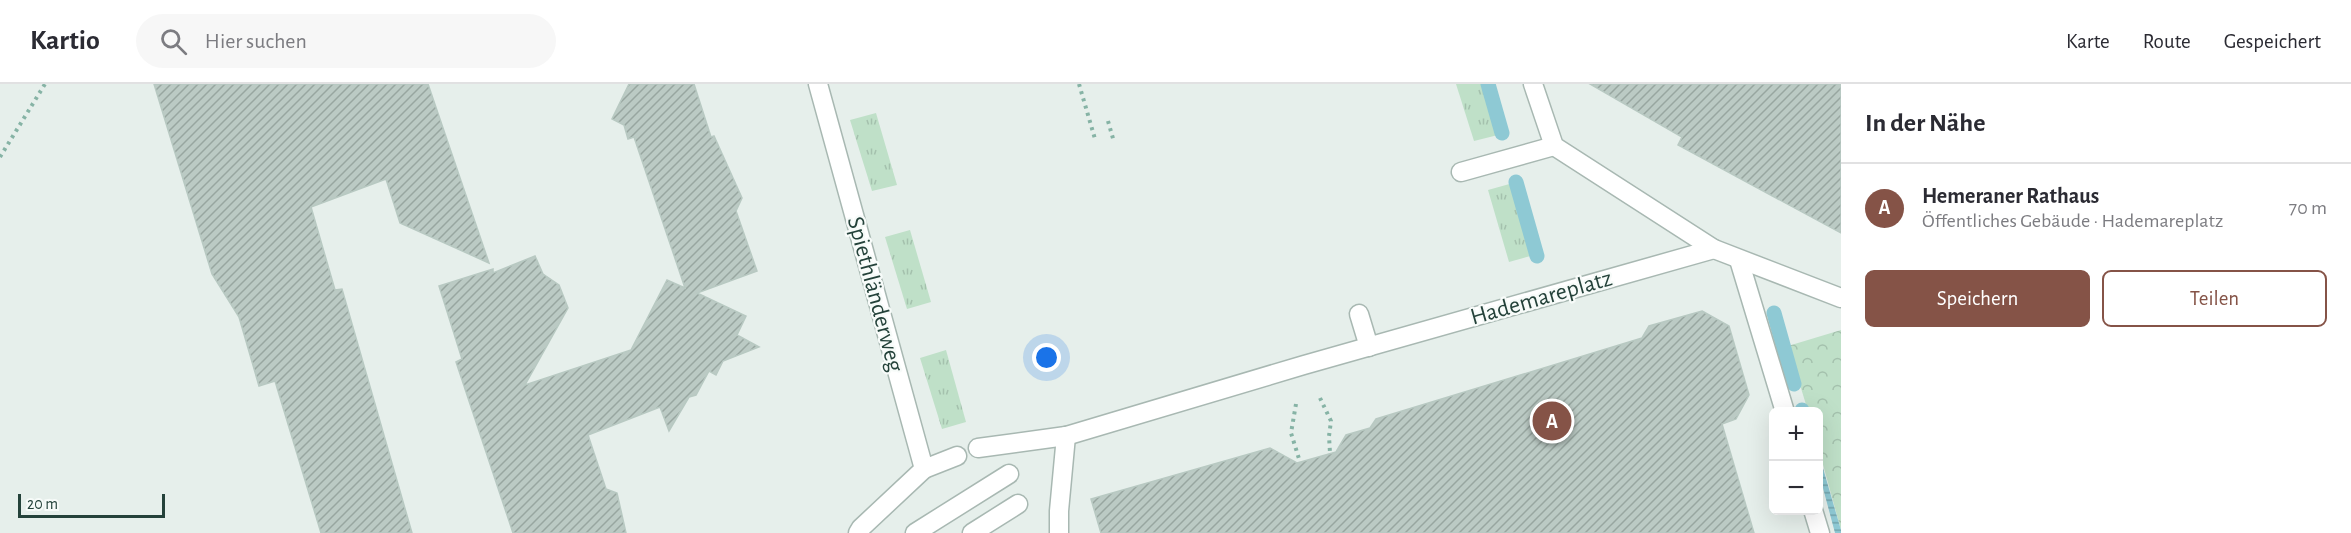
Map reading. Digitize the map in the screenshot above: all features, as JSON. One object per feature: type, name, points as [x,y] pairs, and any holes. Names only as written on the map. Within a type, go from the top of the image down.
[{"type":"street","name":"Spiethländerweg","points":[[818,84],[924,469]]},
{"type":"street","points":[[1533,84],[1554,146],[1714,249],[1841,298]]},
{"type":"street","points":[[1461,172],[1554,146]]},
{"type":"street","name":"Hademareplatz","points":[[978,448],[1066,436],[1714,249]]},
{"type":"street","points":[[1740,260],[1784,407]]},
{"type":"street","points":[[1359,314],[1369,347]]},
{"type":"street","points":[[1059,533],[1066,436]]},
{"type":"street","points":[[858,533],[924,469],[957,456]]},
{"type":"street","points":[[915,533],[1009,474]]},
{"type":"street","points":[[972,533],[1018,504]]},
{"type":"street","points":[[1815,515],[1820,533]]},
{"type":"path","points":[[0,157],[45,84]]},
{"type":"path","points":[[1079,84],[1095,139]]},
{"type":"path","points":[[1108,121],[1114,142]]},
{"type":"path","points":[[1330,453],[1331,421]]},
{"type":"path","points":[[1291,433],[1300,462]]},
{"type":"green space","points":[[1456,84],[1484,84],[1498,135],[1474,141]]},
{"type":"green space","points":[[876,113],[897,185],[872,191],[850,120]]},
{"type":"green space","points":[[1513,183],[1534,255],[1509,262],[1488,190]]},
{"type":"green space","points":[[910,230],[931,302],[907,309],[885,237]]},
{"type":"green space","points":[[1841,330],[1841,530],[1823,465],[1823,407],[1807,407],[1788,346]]},
{"type":"green space","points":[[946,350],[966,422],[942,429],[920,358]]},
{"type":"water","points":[[1823,468],[1841,530],[1841,533],[1835,533],[1823,488]]},
{"type":"building","points":[[154,84],[428,84],[489,263],[400,223],[386,179],[311,207],[335,290],[342,289],[412,533],[321,533],[275,381],[259,386],[239,317],[212,274]]},
{"type":"building","points":[[629,84],[694,84],[711,137],[714,136],[742,198],[736,211],[757,271],[697,293],[746,316],[737,335],[759,347],[723,361],[716,375],[709,371],[696,395],[689,397],[669,431],[660,407],[588,435],[606,489],[617,493],[626,533],[513,533],[456,362],[462,359],[439,286],[493,269],[493,273],[535,256],[543,274],[559,285],[568,308],[525,385],[631,350],[667,280],[685,288],[634,137],[628,139],[624,125],[612,119]]},
{"type":"building","points":[[1590,84],[1841,84],[1841,233],[1678,145],[1682,137]]},
{"type":"building","points":[[1702,311],[1729,326],[1749,395],[1736,419],[1722,424],[1754,533],[1101,533],[1091,499],[1270,448],[1297,463],[1336,452],[1346,435],[1370,428],[1376,419],[1642,338],[1649,326]]},
{"type":"waterway","points":[[1488,84],[1502,133]]},
{"type":"waterway","points":[[1516,182],[1537,256]]},
{"type":"waterway","points":[[1774,313],[1794,384]]},
{"type":"place","name":"Hemeraner Rathaus","points":[[1552,421]]}]
